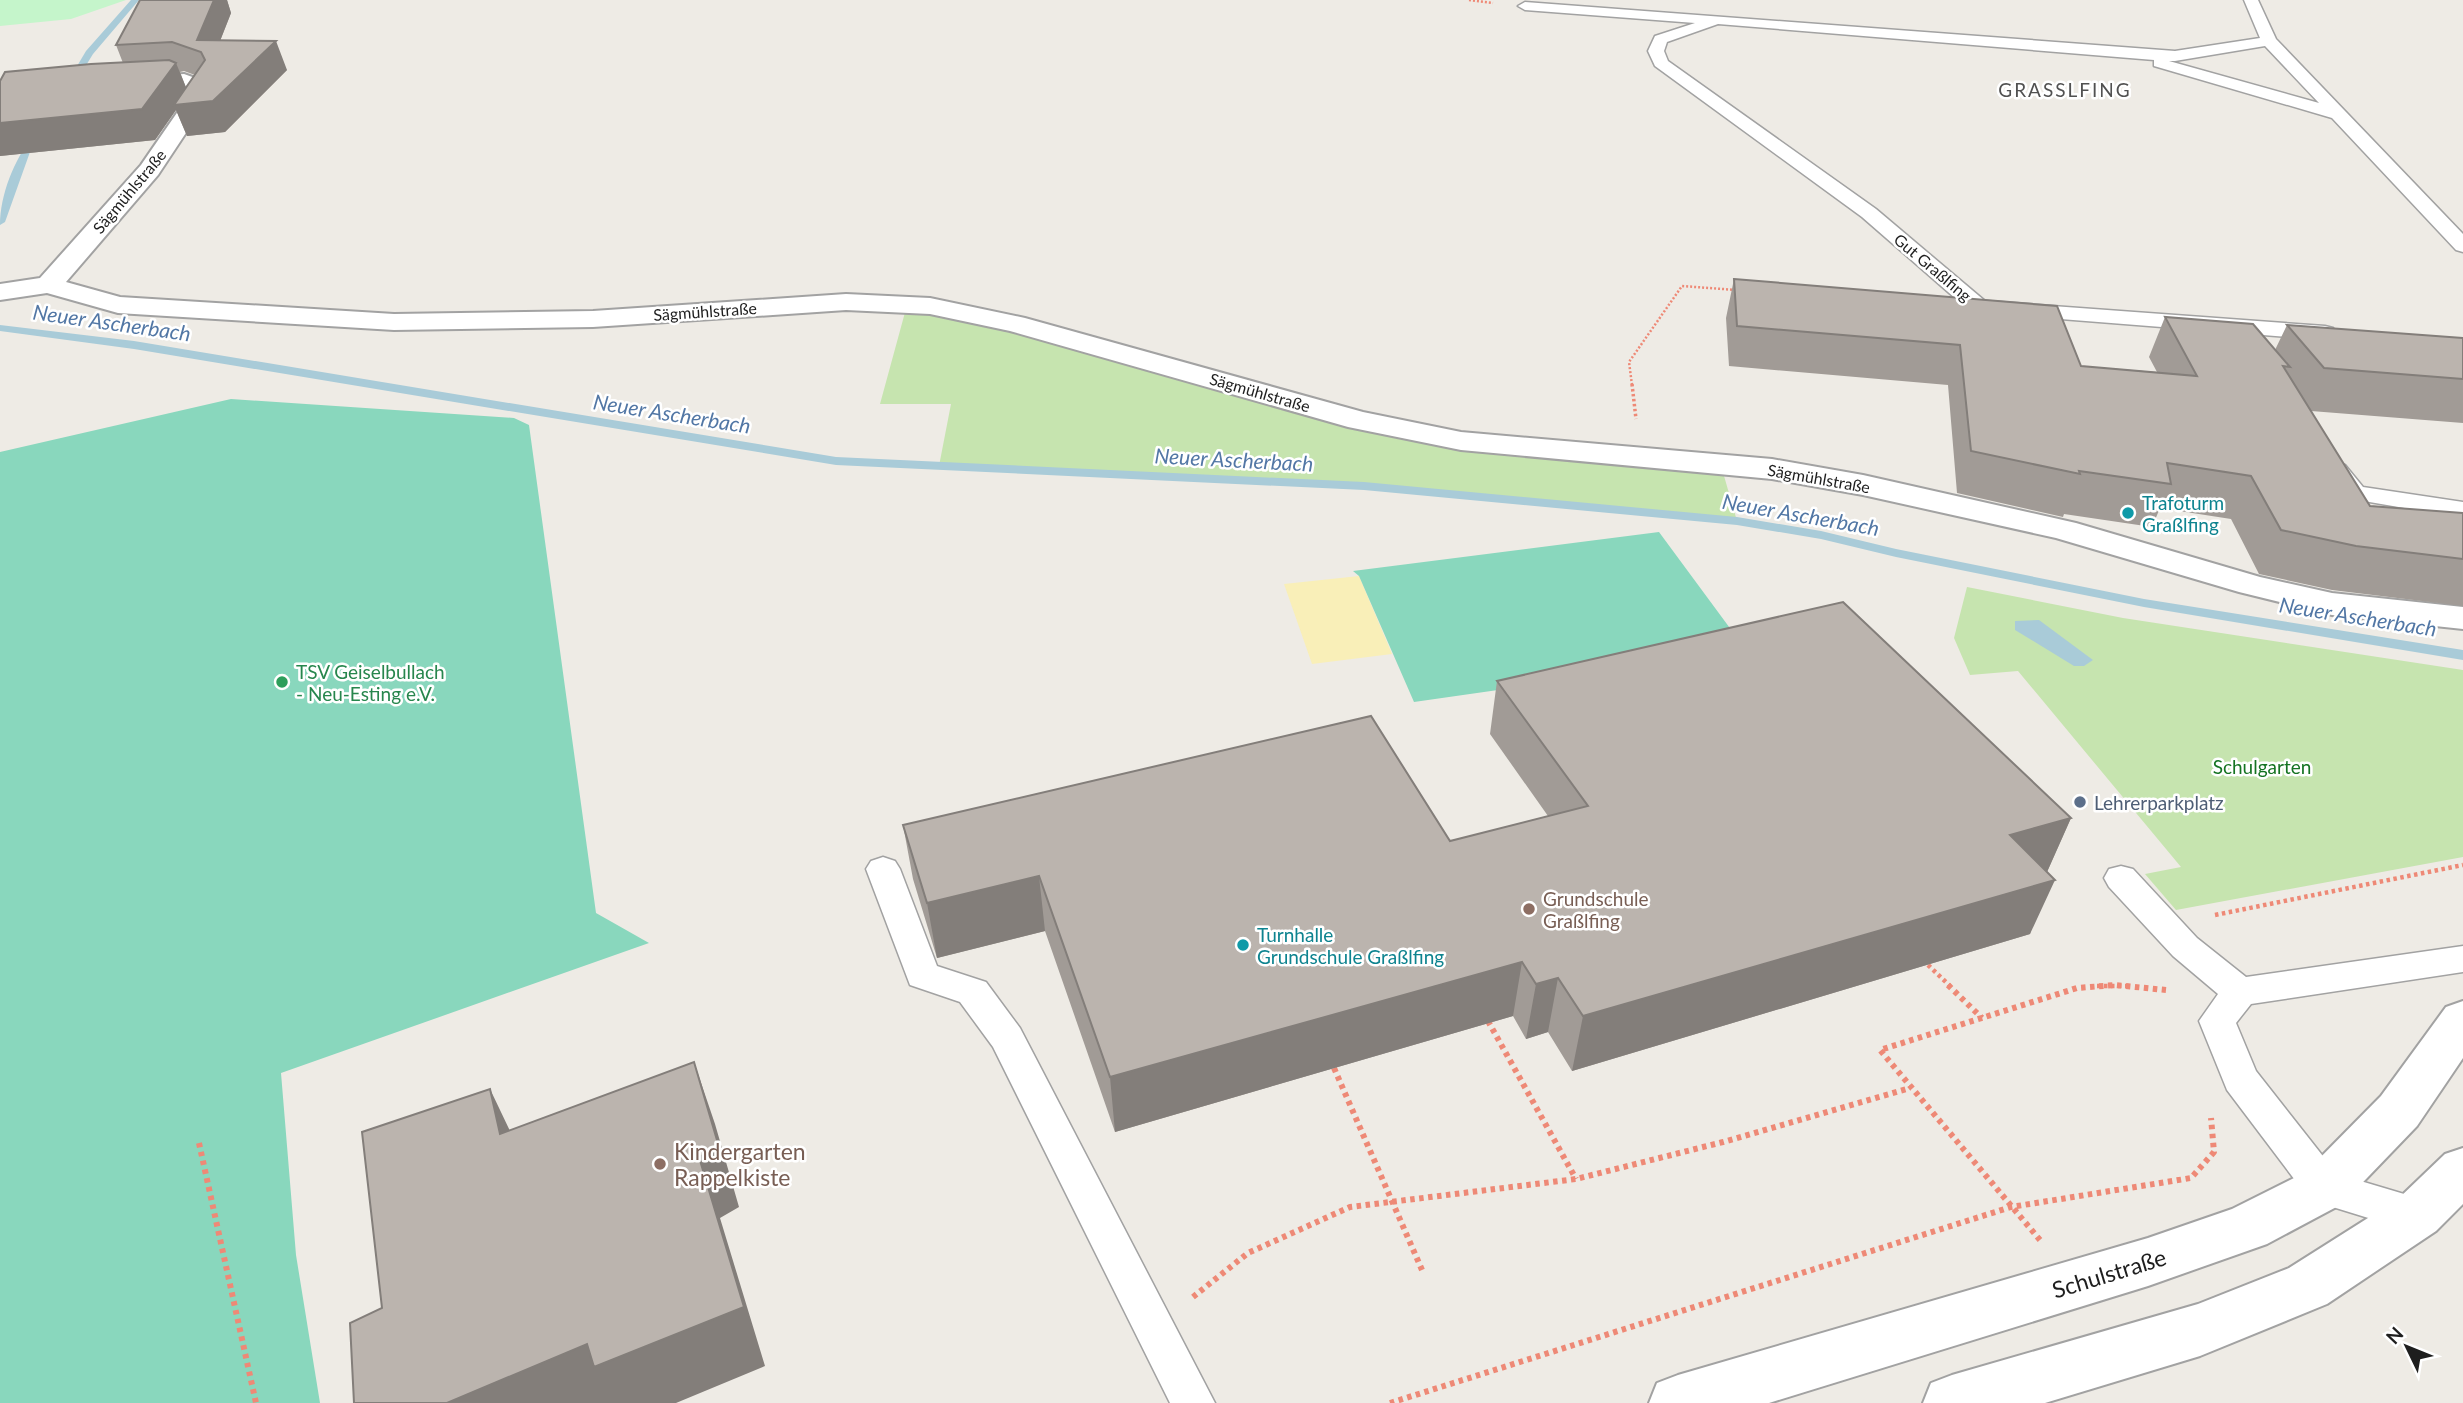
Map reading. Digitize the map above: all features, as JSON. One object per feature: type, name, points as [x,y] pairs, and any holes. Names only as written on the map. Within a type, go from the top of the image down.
[{"type":"street","name":"Sägmühlstraße","points":[[48,285],[150,170],[204,89],[184,80],[108,85]]},
{"type":"street","name":"Sägmühlstraße","points":[[9,290],[48,285],[118,305],[394,322],[593,319],[846,302],[930,306],[1015,324],[1371,422],[1461,441],[1642,458],[1720,462],[1863,485],[2064,530],[2251,585],[2332,604],[2463,618]]},
{"type":"street","name":"Schulstraße","points":[[1678,1403],[2077,1282],[2248,1227],[2324,1188],[2399,1111],[2463,1020]]},
{"type":"street","points":[[1952,1403],[2200,1329],[2308,1286],[2417,1215],[2463,1170]]},
{"type":"lane","points":[[2250,0],[2270,41],[2463,246]]},
{"type":"lane","name":"Gut Graßlfing","points":[[1525,6],[1712,22],[1904,33],[2175,56],[2270,41]]},
{"type":"lane","name":"Gut Graßlfing","points":[[1712,22],[1660,39],[1656,51],[1661,63],[1869,212],[1979,307],[2351,335]]},
{"type":"lane","points":[[2108,51],[2216,78],[2339,114]]},
{"type":"lane","points":[[1939,304],[1979,307]]},
{"type":"lane","points":[[2220,325],[2235,344]]},
{"type":"lane","points":[[2322,453],[2355,493],[2463,510]]},
{"type":"lane","points":[[883,869],[923,975],[974,992],[1007,1038],[1193,1403]]},
{"type":"lane","points":[[2121,878],[2185,947],[2240,992]]},
{"type":"lane","points":[[2417,1215],[2324,1188],[2240,1080],[2217,1021],[2240,992],[2463,959]]},
{"type":"path","points":[[1642,458],[1629,362],[1682,286],[1742,290]]},
{"type":"path","points":[[2172,1003],[2167,991],[2185,947],[2216,914],[2463,865]]},
{"type":"path","points":[[1928,965],[1982,1018]]},
{"type":"path","points":[[2077,1282],[1880,1050],[2077,988],[2115,985],[2167,991]]},
{"type":"path","points":[[1485,1016],[1576,1179]]},
{"type":"path","points":[[1334,1068],[1422,1270]]},
{"type":"path","points":[[1154,1328],[1248,1253],[1350,1207],[1576,1179],[1723,1142],[1910,1088]]},
{"type":"path","points":[[1391,1403],[2011,1207],[2066,1196],[2191,1178],[2214,1152],[2210,1105]]},
{"type":"path","points":[[199,1143],[256,1403]]},
{"type":"green space","points":[[0,0],[126,0],[71,19],[0,26]]},
{"type":"green space","points":[[907,305],[1461,441],[1720,462],[1737,521],[1364,486],[939,466],[951,404],[880,404]]},
{"type":"green space","name":"TSV Geiselbullach - Neu-Esting e.V.","points":[[231,399],[514,418],[529,425],[596,913],[649,943],[281,1073],[296,1255],[320,1403],[0,1403],[0,452]]},
{"type":"green space","points":[[1659,532],[1749,654],[1414,702],[1359,576],[1353,571]]},
{"type":"green space","name":"Schulgarten","points":[[1967,587],[2123,618],[2463,670],[2463,857],[2176,910],[2145,874],[2181,867],[2018,671],[1970,675],[1954,638]]},
{"type":"sand","points":[[1359,576],[1392,654],[1312,664],[1284,584]]},
{"type":"water","points":[[2039,620],[2093,660],[2084,666],[2074,666],[2015,630],[2015,621]]},
{"type":"building","points":[[140,0],[214,0],[197,40],[276,41],[213,101],[174,105],[205,60],[201,52],[172,42],[116,45]]},
{"type":"building","points":[[169,60],[176,63],[142,109],[0,123],[0,81],[5,72]]},
{"type":"building","points":[[1734,279],[2057,306],[2081,366],[2197,376],[2165,317],[2253,324],[2290,367],[2283,366],[2370,506],[2463,513],[2463,559],[2356,546],[2281,530],[2251,476],[2167,463],[2171,484],[2079,471],[2080,474],[1971,451],[1960,345],[1737,326]]},
{"type":"building","points":[[2287,325],[2463,338],[2463,379],[2324,368]]},
{"type":"building","points":[[1843,602],[2071,818],[2010,835],[2055,880],[1583,1016],[1558,978],[1536,984],[1522,962],[1110,1077],[1039,876],[927,903],[903,825],[1371,716],[1450,841],[1588,806],[1497,681]]},
{"type":"building","points":[[694,1062],[719,1147],[699,1157],[744,1307],[594,1367],[587,1344],[447,1403],[354,1403],[350,1323],[382,1308],[362,1132],[490,1089],[500,1134]]},
{"type":"waterway","points":[[71,83],[89,53],[135,0]]},
{"type":"waterway","points":[[0,222],[25,152],[36,138]]},
{"type":"waterway","name":"Neuer Ascherbach","points":[[0,328],[134,345],[836,461],[1364,486],[1737,521],[1821,535],[1896,553],[2144,603],[2463,655]]},
{"type":"place","name":"Trafoturm Graßlfing","points":[[2128,513]]},
{"type":"place","name":"TSV Geiselbullach - Neu-Esting e.V.","points":[[282,682]]},
{"type":"place","name":"Lehrerparkplatz","points":[[2080,802]]},
{"type":"place","name":"Grundschule Graßlfing","points":[[1529,909]]},
{"type":"place","name":"Turnhalle Grundschule Graßlfing","points":[[1243,945]]},
{"type":"place","name":"Kindergarten Rappelkiste","points":[[660,1164]]},
{"type":"district","name":"GRASSLFING","points":[[2065,89]]}]
